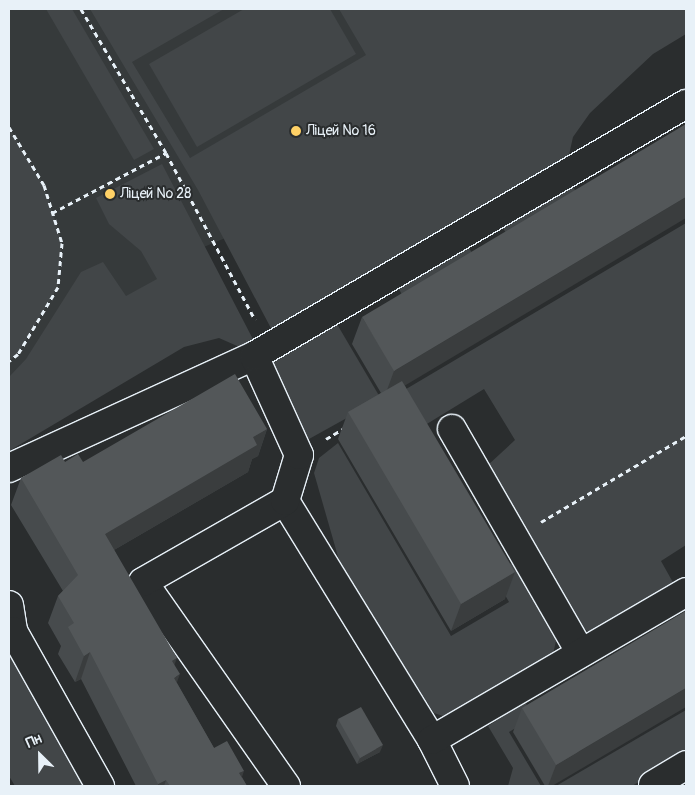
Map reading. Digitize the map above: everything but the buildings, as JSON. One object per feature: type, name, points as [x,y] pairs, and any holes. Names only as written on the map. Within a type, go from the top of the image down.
[{"type":"lane","points":[[9,468],[261,351],[686,104]]},
{"type":"lane","points":[[261,351],[298,455],[285,501],[143,582],[286,786]]},
{"type":"lane","points":[[452,429],[581,653]]},
{"type":"lane","points":[[285,501],[432,740],[455,786]]},
{"type":"lane","points":[[432,740],[686,592]]},
{"type":"lane","points":[[9,605],[13,631],[100,786]]},
{"type":"lane","points":[[652,786],[686,766]]},
{"type":"path","points":[[81,9],[166,153],[261,351]]},
{"type":"path","points":[[9,127],[44,185],[62,243],[58,286],[18,354],[9,361]]},
{"type":"path","points":[[52,213],[166,153]]},
{"type":"path","points":[[298,455],[350,425]]},
{"type":"path","points":[[515,538],[686,436]]},
{"type":"shaded area","points":[[9,9],[475,9],[371,177],[199,249],[9,450]]},
{"type":"shaded area","points":[[46,9],[72,9],[154,149],[134,160]]},
{"type":"shaded area","points":[[90,9],[224,9],[132,62],[190,158],[366,55],[339,9],[686,9],[686,34],[653,54],[590,113],[573,137],[567,164],[274,334],[198,190]]},
{"type":"shaded area","points":[[244,9],[330,9],[356,54],[197,147],[149,64]]},
{"type":"shaded area","points":[[9,127],[44,185],[62,243],[58,287],[18,354],[9,361]]},
{"type":"shaded area","points":[[162,164],[256,345],[244,349],[219,338],[184,347],[9,451],[9,377],[26,359],[81,272],[103,262],[126,296],[157,279],[141,251],[109,224],[96,198]]},
{"type":"shaded area","points":[[573,187],[584,205],[514,246],[503,228]]},
{"type":"shaded area","points":[[686,223],[686,545],[661,561],[675,586],[591,633],[576,624],[488,465],[515,440],[484,389],[417,430],[396,395]]},
{"type":"shaded area","points":[[469,248],[479,265],[408,306],[399,289]]},
{"type":"shaded area","points":[[334,319],[381,399],[309,439],[303,437],[267,375],[270,357]]},
{"type":"shaded area","points":[[338,443],[451,636],[509,602],[493,574],[513,562],[550,627],[556,641],[553,654],[449,718],[434,713],[341,567],[314,473],[319,458]]},
{"type":"shaded area","points":[[9,643],[24,680],[86,786],[15,786],[9,776]]},
{"type":"shaded area","points":[[525,702],[534,717],[509,732],[541,786],[508,786],[513,768],[488,726]]},
{"type":"shaded area","points":[[686,710],[686,754],[632,786],[556,786]]},
{"type":"place","name":"Ліцей № 16","points":[[296,131]]},
{"type":"place","name":"Ліцей № 28","points":[[110,194]]}]
